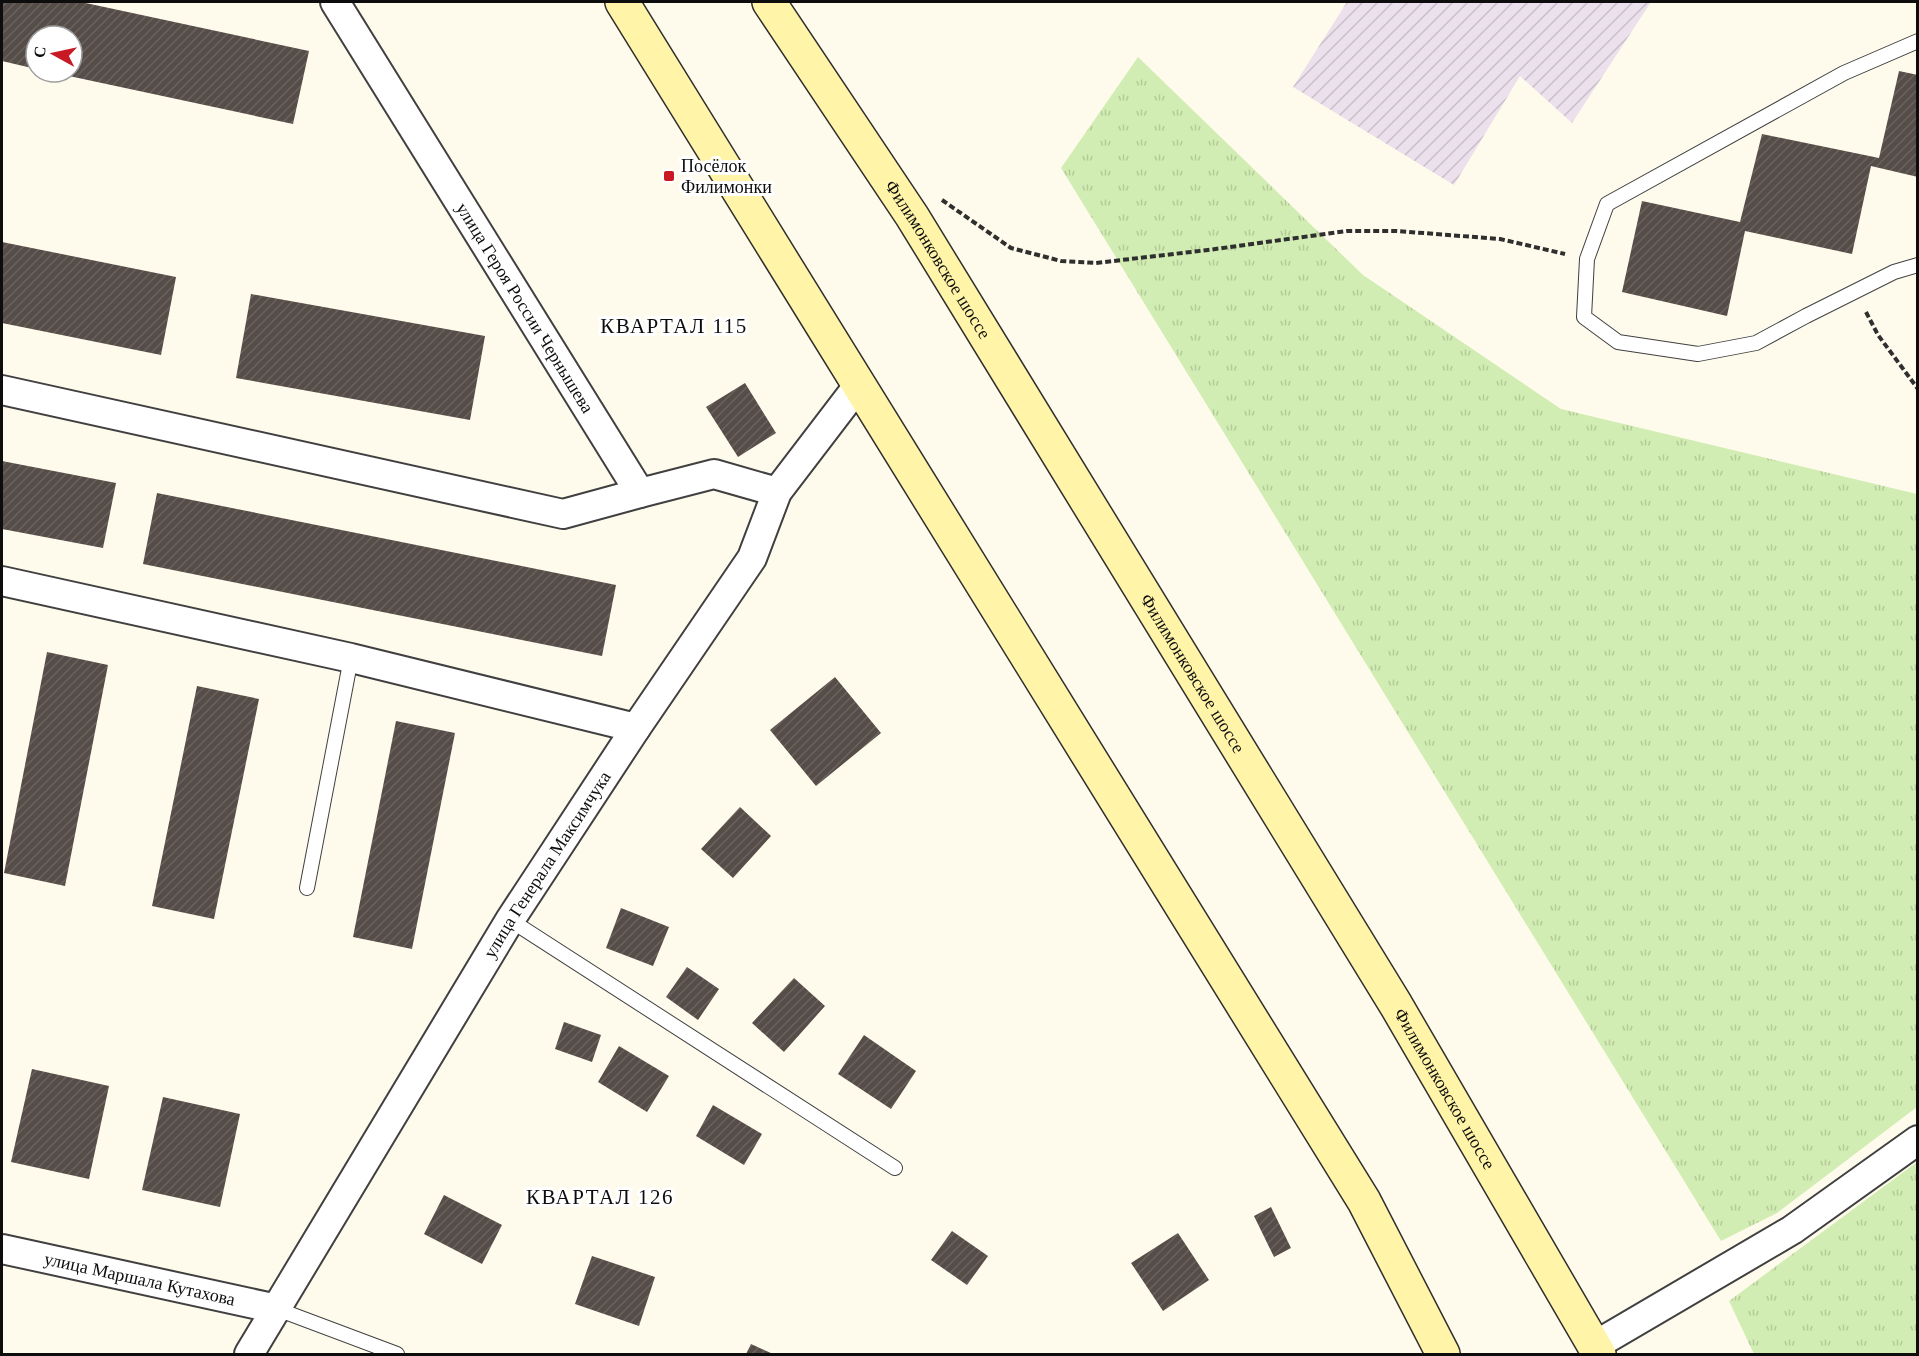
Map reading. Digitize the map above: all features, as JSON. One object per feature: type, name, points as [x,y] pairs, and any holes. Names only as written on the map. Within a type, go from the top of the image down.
[{"type":"main road","points":[[622,2],[1364,1201],[1443,1354]]},
{"type":"main road","name":"Филимонковское шоссе","points":[[769,2],[912,216],[1396,1005],[1597,1350]]},
{"type":"street","name":"улица Героя России Чернышева","points":[[335,2],[640,493]]},
{"type":"street","name":"улица Генерала Максимчука","points":[[249,1354],[510,920],[636,728],[752,558],[777,492],[858,386]]},
{"type":"street","points":[[2,390],[563,514],[714,474],[777,492]]},
{"type":"street","points":[[3,587],[351,658],[636,728]]},
{"type":"street","points":[[1597,1350],[1792,1230],[1917,1140]]},
{"type":"street","name":"улица Маршала Кутахова","points":[[2,1249],[277,1309]]},
{"type":"lane","points":[[1917,41],[1844,73],[1607,204],[1587,259],[1584,316],[1618,342],[1698,354],[1756,343],[1894,272],[1917,265]]},
{"type":"lane","points":[[307,888],[351,658]]},
{"type":"lane","points":[[510,920],[896,1168]]},
{"type":"lane","points":[[277,1309],[397,1354]]},
{"type":"path","points":[[940,199],[1011,248],[1061,261],[1107,261],[1347,231],[1396,231],[1500,239],[1587,259]]},
{"type":"path","points":[[1855,291],[1878,335],[1917,389]]},
{"type":"shaded area","points":[[1347,2],[1651,2],[1572,123],[1520,76],[1454,185],[1293,87]]},
{"type":"green space","points":[[1138,57],[1363,275],[1561,409],[1917,494],[1917,1107],[1777,1213],[1721,1241],[1061,168]]},
{"type":"green space","points":[[1917,1162],[1917,1354],[1754,1354],[1729,1301]]},
{"type":"building","points":[[2,2],[81,2],[309,51],[293,124],[84,79],[84,24],[24,24],[24,66],[2,61]]},
{"type":"building","points":[[1899,71],[1918,75],[1918,177],[1871,166],[1852,254],[1745,231],[1727,316],[1622,292],[1642,201],[1740,222],[1762,134],[1879,158]]},
{"type":"building","points":[[2,242],[176,277],[161,355],[2,323]]},
{"type":"building","points":[[251,294],[485,336],[470,420],[236,378]]},
{"type":"building","points":[[745,383],[776,433],[738,457],[706,407]]},
{"type":"building","points":[[2,461],[116,483],[103,548],[2,529]]},
{"type":"building","points":[[157,493],[616,585],[602,656],[143,564]]},
{"type":"building","points":[[47,652],[108,665],[65,886],[4,873]]},
{"type":"building","points":[[835,677],[881,733],[816,786],[770,730]]},
{"type":"building","points":[[197,686],[259,699],[214,919],[152,906]]},
{"type":"building","points":[[396,721],[455,733],[412,949],[353,937]]},
{"type":"building","points":[[740,807],[771,836],[733,878],[701,849]]},
{"type":"building","points":[[621,908],[669,927],[653,966],[606,948]]},
{"type":"building","points":[[687,967],[719,989],[698,1020],[666,997]]},
{"type":"building","points":[[794,978],[825,1006],[784,1052],[752,1023]]},
{"type":"building","points":[[564,1022],[601,1035],[592,1062],[555,1049]]},
{"type":"building","points":[[864,1035],[916,1071],[891,1109],[838,1074]]},
{"type":"building","points":[[619,1046],[669,1076],[647,1112],[598,1082]]},
{"type":"building","points":[[32,1069],[109,1086],[89,1179],[11,1162]]},
{"type":"building","points":[[163,1097],[240,1114],[220,1207],[142,1190]]},
{"type":"building","points":[[713,1105],[762,1134],[744,1165],[696,1136]]},
{"type":"building","points":[[444,1195],[502,1225],[482,1264],[424,1234]]},
{"type":"building","points":[[1271,1207],[1291,1248],[1274,1257],[1254,1216]]},
{"type":"building","points":[[952,1231],[988,1256],[967,1285],[931,1260]]},
{"type":"building","points":[[1178,1233],[1209,1280],[1163,1311],[1131,1263]]},
{"type":"building","points":[[592,1256],[655,1277],[639,1326],[575,1304]]},
{"type":"building","points":[[751,1344],[773,1354],[746,1354]]},
{"type":"place","name":"Посёлок Филимонки","points":[[669,176]]},
{"type":"district","name":"КВАРТАЛ 115","points":[[674,326]]},
{"type":"district","name":"КВАРТАЛ 126","points":[[600,1197]]}]
